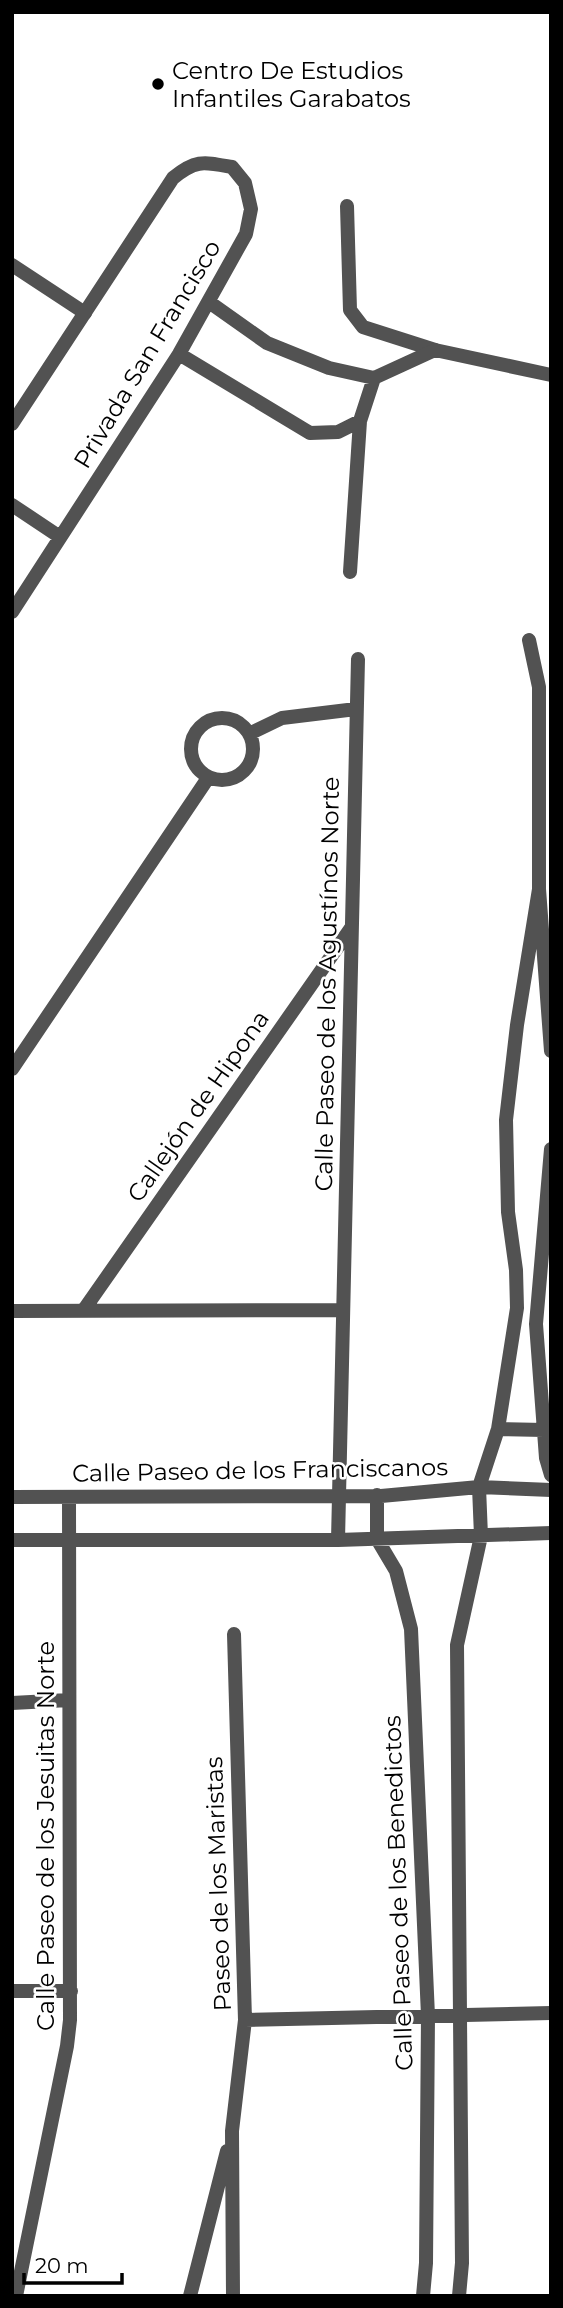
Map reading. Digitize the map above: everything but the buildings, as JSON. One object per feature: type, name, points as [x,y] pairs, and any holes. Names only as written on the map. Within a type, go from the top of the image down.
[{"type":"street","name":"Privada San Francisco","points":[[12,424],[173,178],[189,164],[207,162],[232,167],[245,183],[251,209],[246,234],[178,354],[12,612]]},
{"type":"street","points":[[347,206],[350,310],[363,327],[435,350],[551,375]]},
{"type":"street","points":[[12,265],[85,313]]},
{"type":"street","points":[[209,302],[267,343],[329,368],[374,378],[435,350]]},
{"type":"street","points":[[178,354],[310,433],[338,432],[360,421]]},
{"type":"street","points":[[351,572],[360,421],[374,378]]},
{"type":"street","points":[[12,505],[60,537]]},
{"type":"street","points":[[529,640],[539,687],[539,889],[551,1051]]},
{"type":"street","name":"Calle Paseo de los Agustínos Norte","points":[[338,1540],[358,659]]},
{"type":"street","points":[[249,733],[282,718],[356,709]]},
{"type":"street","points":[[226,718],[239,723],[249,733],[253,746],[252,760],[245,771],[234,779],[221,781],[208,778],[197,768],[192,755],[192,741],[200,728],[211,720],[226,718]]},
{"type":"street","points":[[12,1069],[208,778]]},
{"type":"street","points":[[459,2296],[462,2263],[457,1645],[481,1536],[479,1487],[498,1429],[517,1308],[516,1270],[508,1212],[506,1120],[517,1025],[539,889]]},
{"type":"street","name":"Callejón de Hipona","points":[[83,1311],[351,927]]},
{"type":"street","points":[[551,1149],[536,1324],[544,1430],[551,1475]]},
{"type":"street","points":[[12,1311],[343,1310]]},
{"type":"street","points":[[514,1323],[536,1324]]},
{"type":"street","points":[[498,1429],[544,1430]]},
{"type":"street","name":"Calle Paseo de los Franciscanos","points":[[12,1497],[339,1496],[479,1487],[551,1490]]},
{"type":"street","points":[[377,1495],[377,1539]]},
{"type":"street","name":"Calle Paseo de los Jesuitas Norte","points":[[16,2296],[67,2046],[71,1991],[69,1497]]},
{"type":"street","points":[[12,1540],[338,1540],[551,1533]]},
{"type":"street","name":"Calle Paseo de los Benedictos","points":[[377,1539],[396,1571],[411,1629],[428,2016],[424,2296]]},
{"type":"street","name":"Paseo de los Maristas","points":[[233,2296],[232,2131],[245,2020],[234,1634]]},
{"type":"street","points":[[12,1703],[69,1700]]},
{"type":"street","points":[[12,1991],[71,1991]]},
{"type":"street","points":[[245,2020],[551,2013]]},
{"type":"street","name":"Paseo de los Maristas","points":[[190,2296],[232,2131]]},
{"type":"place","name":"Centro De Estudios Infantiles Garabatos","points":[[158,84]]}]
